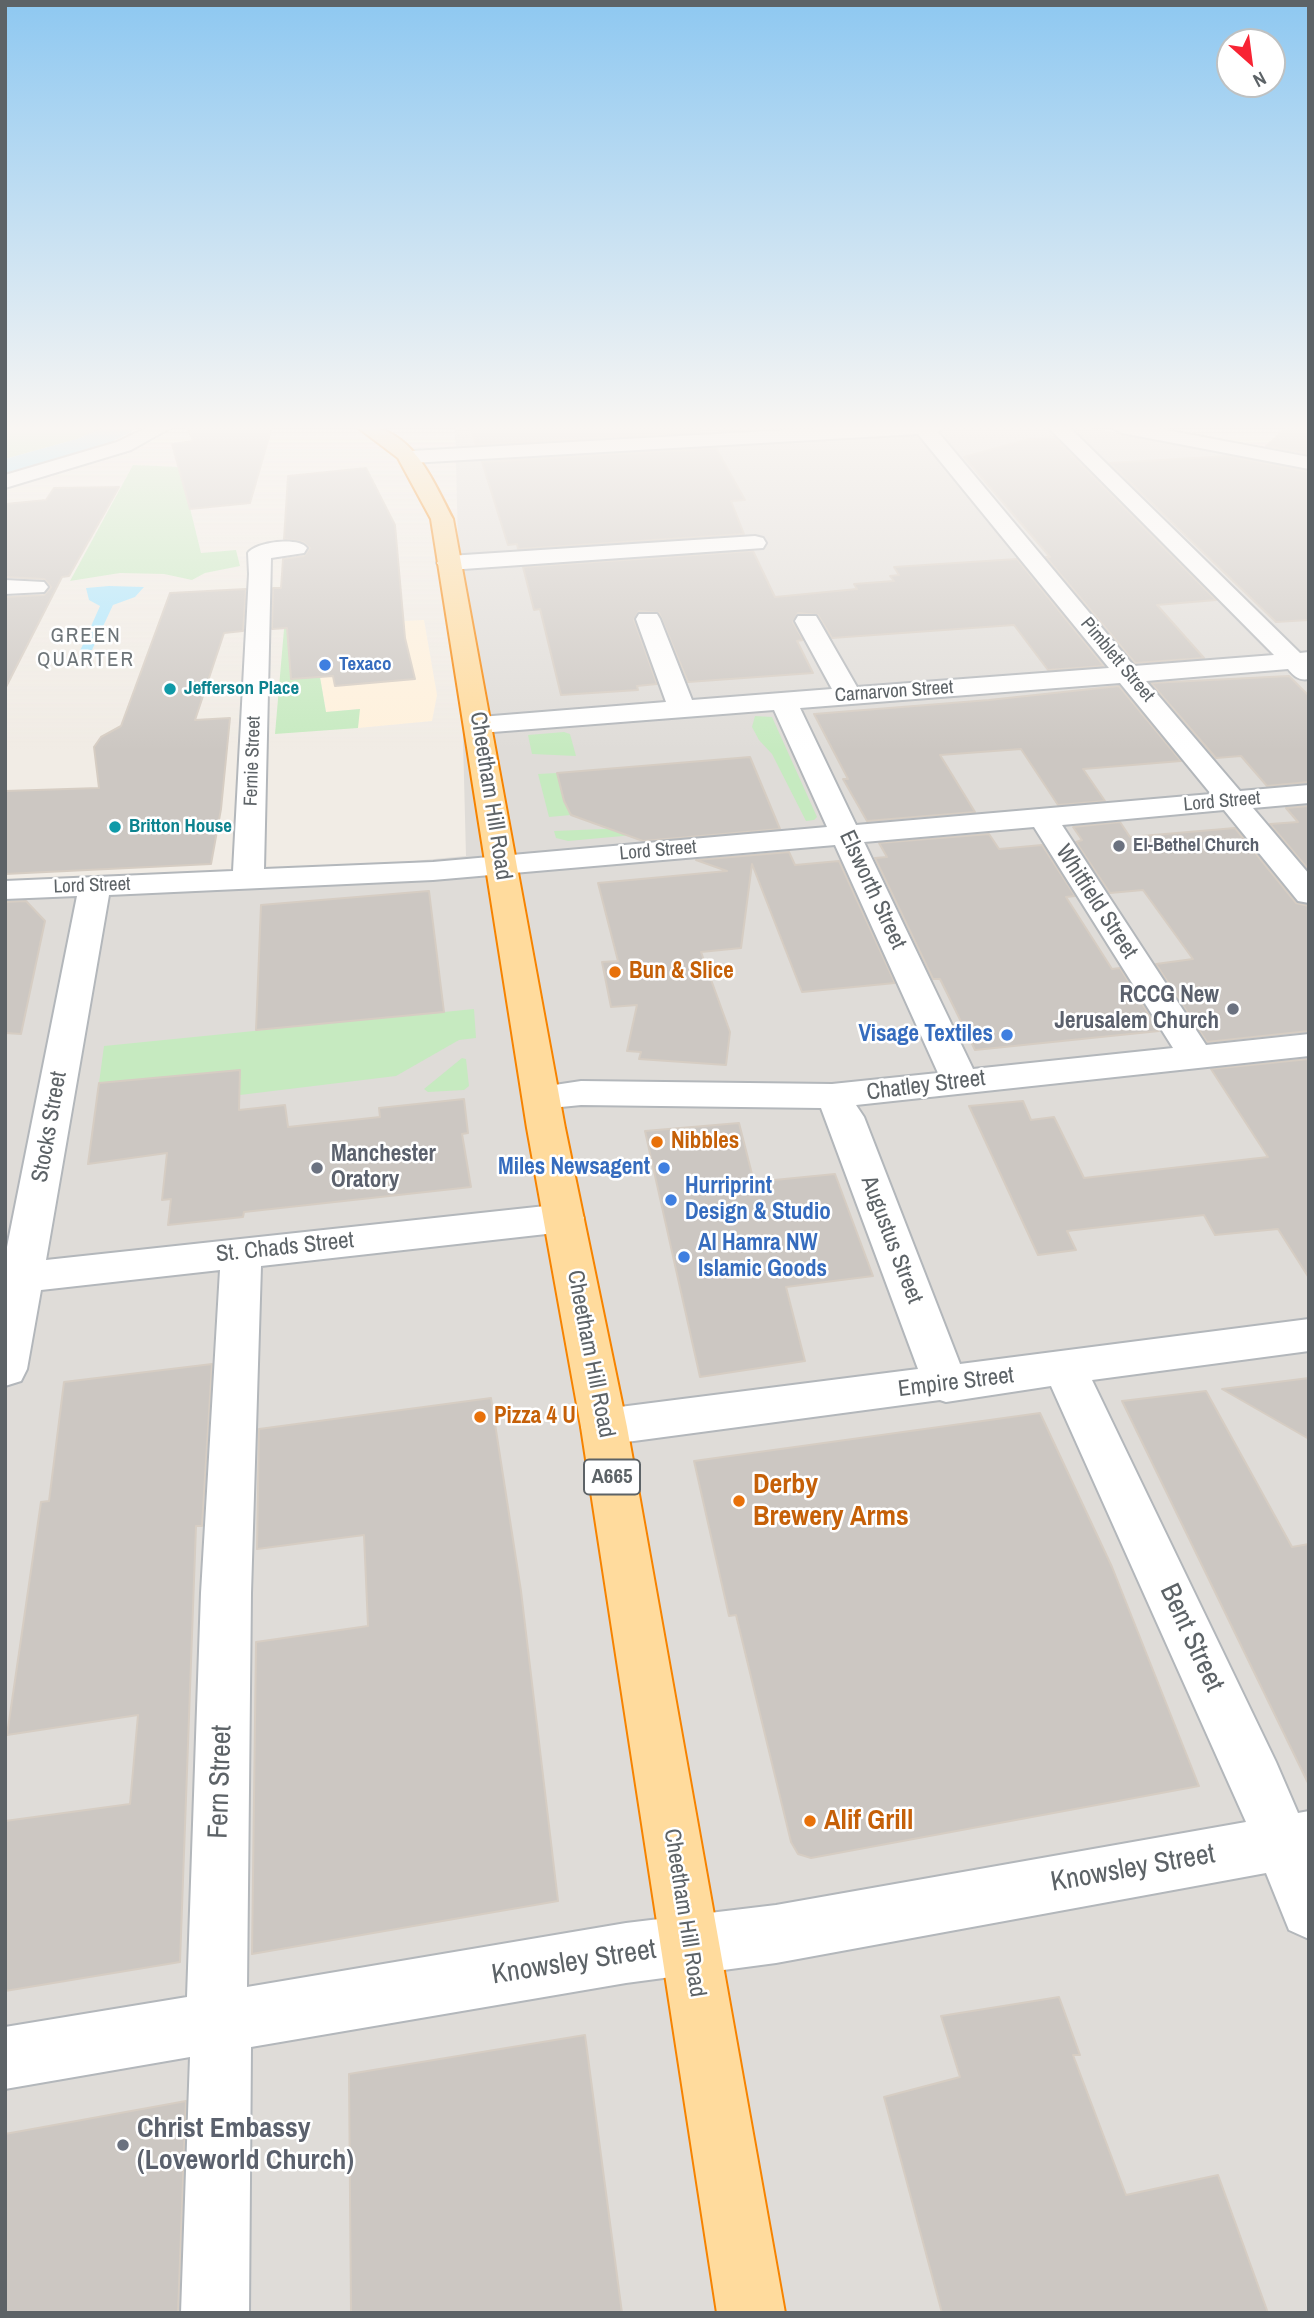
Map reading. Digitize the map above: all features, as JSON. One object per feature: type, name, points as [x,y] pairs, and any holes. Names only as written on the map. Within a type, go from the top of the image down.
[{"type":"highway","name":"Cheetham Hill Road","points":[[445,535],[480,725],[500,864],[541,1097],[604,1427],[751,2313]]},
{"type":"street","name":"Pimblett Street","points":[[1013,535],[1309,894]]},
{"type":"street","points":[[1170,535],[1304,666]]},
{"type":"street","points":[[449,563],[755,543]]},
{"type":"street","name":"Fernie Street","points":[[248,880],[261,574],[259,553],[296,548]]},
{"type":"street","points":[[5,587],[36,587]]},
{"type":"street","points":[[648,619],[682,708]]},
{"type":"street","points":[[807,621],[848,695]]},
{"type":"street","name":"Carnarvon Street","points":[[480,725],[848,695],[1129,675],[1304,666]]},
{"type":"street","name":"Elsworth Street","points":[[783,700],[960,1081]]},
{"type":"street","name":"Lord Street","points":[[5,890],[248,880],[500,864],[1309,794]]},
{"type":"street","name":"Whitfield Street","points":[[1042,817],[1196,1057]]},
{"type":"street","name":"Stocks Street","points":[[5,1369],[14,1278],[94,885]]},
{"type":"street","name":"Chatley Street","points":[[541,1097],[580,1093],[832,1096],[1309,1045]]},
{"type":"street","name":"Augustus Street","points":[[832,1096],[845,1117],[946,1385]]},
{"type":"street","name":"St. Chads Street","points":[[14,1278],[564,1219]]},
{"type":"street","name":"Fern Street","points":[[215,2313],[222,2075],[216,1976],[226,1593],[241,1252]]},
{"type":"street","name":"Empire Street","points":[[604,1427],[946,1385],[1309,1335]]},
{"type":"street","name":"Bent Street","points":[[1065,1369],[1257,1780],[1295,1841],[1309,1910]]},
{"type":"street","name":"Knowsley Street","points":[[5,2058],[626,1953],[776,1934],[1295,1841]]},
{"type":"shaded area","points":[[458,535],[1309,535],[1309,2313],[5,2313],[5,900],[466,856]]},
{"type":"shaded area","name":"Texaco","points":[[424,620],[437,695],[432,721],[358,728],[359,709],[326,712],[320,677],[291,679],[289,657],[361,623]]},
{"type":"green space","points":[[95,535],[197,535],[201,553],[236,550],[240,566],[205,573],[192,580],[164,574],[120,573],[70,581]]},
{"type":"green space","points":[[361,623],[289,657],[291,679],[320,677],[326,712],[360,709],[358,728],[275,734],[284,629]]},
{"type":"green space","points":[[755,716],[772,717],[817,817],[814,820],[806,821],[772,754],[759,740],[752,727]]},
{"type":"green space","points":[[564,732],[570,734],[576,756],[532,754],[528,735]]},
{"type":"green space","points":[[557,773],[564,801],[571,815],[549,817],[538,774]]},
{"type":"green space","points":[[777,822],[568,841],[556,838],[554,831]]},
{"type":"green space","points":[[474,1009],[476,1038],[459,1040],[396,1076],[240,1095],[240,1070],[99,1083],[104,1046]]},
{"type":"green space","points":[[462,1058],[466,1059],[469,1086],[464,1090],[428,1092],[424,1089]]},
{"type":"water","points":[[144,587],[135,597],[113,605],[92,650],[80,651],[100,606],[89,600],[86,588]]},
{"type":"building","points":[[5,535],[92,535],[69,576],[62,577],[5,689],[5,597],[44,595],[51,587],[44,579],[5,577]]},
{"type":"building","points":[[284,535],[396,535],[405,638],[415,679],[335,686],[333,676],[291,679],[287,628],[272,629],[273,588],[281,588],[283,559],[304,556],[310,548],[303,542],[284,539]]},
{"type":"building","points":[[505,535],[726,535],[518,549],[517,544],[508,545]]},
{"type":"building","points":[[1031,535],[1152,535],[1216,600],[1157,605],[1204,658],[1135,663],[1046,557],[1050,557]]},
{"type":"building","points":[[1185,535],[1309,535],[1309,620],[1276,622]]},
{"type":"building","points":[[753,551],[775,597],[857,589],[854,584],[894,581],[890,576],[899,575],[894,567],[1017,559],[1104,666],[1048,670],[1014,625],[832,638],[818,615],[798,613],[793,622],[803,640],[797,641],[813,673],[688,682],[659,613],[639,611],[634,620],[657,684],[637,686],[638,690],[561,695],[540,609],[534,610],[523,567]]},
{"type":"building","points":[[246,589],[243,631],[224,633],[195,720],[230,718],[221,809],[211,864],[5,874],[5,791],[99,788],[94,747],[101,737],[121,726],[170,593]]},
{"type":"building","points":[[1289,676],[1309,696],[1309,782],[1267,786],[1241,756],[1216,758],[1151,683]]},
{"type":"building","points":[[1119,686],[1181,761],[1083,769],[1105,801],[1058,805],[1021,749],[940,755],[975,812],[867,821],[843,779],[848,779],[814,714],[989,700]]},
{"type":"building","points":[[750,757],[780,829],[643,841],[571,815],[564,801],[557,773]]},
{"type":"building","points":[[1309,806],[1309,870],[1270,824],[1298,822],[1286,808]]},
{"type":"building","points":[[1120,822],[1130,837],[1235,828],[1296,903],[1309,906],[1309,1031],[1207,1042],[1156,964],[1193,959],[1143,890],[1110,893],[1076,842],[1082,840],[1073,827]]},
{"type":"building","points":[[989,834],[999,849],[1042,845],[1075,896],[1066,897],[1112,969],[1120,968],[1159,1031],[975,1050],[940,979],[933,979],[875,858],[887,857],[879,843]]},
{"type":"building","points":[[789,852],[795,865],[839,861],[895,983],[802,992],[752,864],[741,948],[701,952],[730,1032],[726,1065],[639,1059],[641,1052],[627,1051],[637,1005],[611,1007],[602,962],[618,961],[598,883],[727,871],[696,860]]},
{"type":"building","points":[[429,891],[444,1012],[256,1030],[261,905]]},
{"type":"building","points":[[26,901],[45,921],[21,1034],[5,1033],[5,902]]},
{"type":"building","points":[[1309,1059],[1309,1278],[1278,1229],[1215,1235],[1204,1215],[1067,1231],[1076,1250],[1038,1255],[969,1106],[1023,1101],[1031,1120],[1054,1117],[1084,1178],[1268,1157],[1211,1069]]},
{"type":"building","name":"Manchester Oratory","points":[[240,1070],[239,1110],[285,1105],[288,1127],[380,1117],[379,1108],[464,1099],[468,1133],[462,1134],[471,1187],[244,1212],[243,1217],[168,1225],[171,1199],[162,1200],[167,1153],[88,1164],[99,1083]]},
{"type":"building","points":[[739,1123],[754,1182],[835,1174],[873,1276],[786,1287],[805,1361],[700,1377],[645,1131]]},
{"type":"building","points":[[212,1364],[202,1526],[196,1526],[180,1962],[5,1991],[5,1821],[130,1804],[138,1715],[7,1735],[41,1502],[49,1501],[64,1382]]},
{"type":"building","points":[[1309,1378],[1309,1439],[1222,1389]]},
{"type":"building","points":[[1206,1391],[1292,1547],[1309,1544],[1309,1785],[1122,1401]]},
{"type":"building","points":[[491,1398],[521,1591],[558,1901],[252,1954],[256,1642],[368,1626],[364,1535],[257,1549],[259,1429]]},
{"type":"building","points":[[1040,1413],[1112,1567],[1199,1786],[811,1858],[798,1854],[791,1842],[736,1615],[729,1616],[694,1461]]},
{"type":"building","points":[[1059,1997],[1080,2055],[1073,2055],[1126,2195],[1218,2175],[1268,2313],[942,2313],[884,2097],[960,2077],[941,2016]]},
{"type":"building","points":[[585,2035],[622,2313],[351,2313],[349,2074]]},
{"type":"building","points":[[186,2101],[178,2313],[5,2313],[5,2134]]},
{"type":"place","name":"Texaco","points":[[325,665]]},
{"type":"place","name":"Jefferson Place","points":[[170,689]]},
{"type":"place","name":"Britton House","points":[[115,827]]},
{"type":"place","name":"El-Bethel Church","points":[[1119,846]]},
{"type":"place","name":"Bun & Slice","points":[[615,972]]},
{"type":"place","name":"RCCG New Jerusalem Church","points":[[1233,1009]]},
{"type":"place","name":"Visage Textiles","points":[[1007,1035]]},
{"type":"place","name":"Nibbles","points":[[657,1142]]},
{"type":"place","name":"Manchester Oratory","points":[[317,1168]]},
{"type":"place","name":"Miles Newsagent","points":[[664,1168]]},
{"type":"place","name":"Hurriprint Design & Studio","points":[[671,1200]]},
{"type":"place","name":"Al Hamra NW Islamic Goods","points":[[684,1257]]},
{"type":"place","name":"Pizza 4 U","points":[[480,1417]]},
{"type":"place","name":"Derby Brewery Arms","points":[[739,1501]]},
{"type":"place","name":"Alif Grill","points":[[810,1821]]},
{"type":"place","name":"Christ Embassy (Loveworld Church)","points":[[123,2145]]},
{"type":"district","name":"GREEN QUARTER","points":[[86,648]]}]
